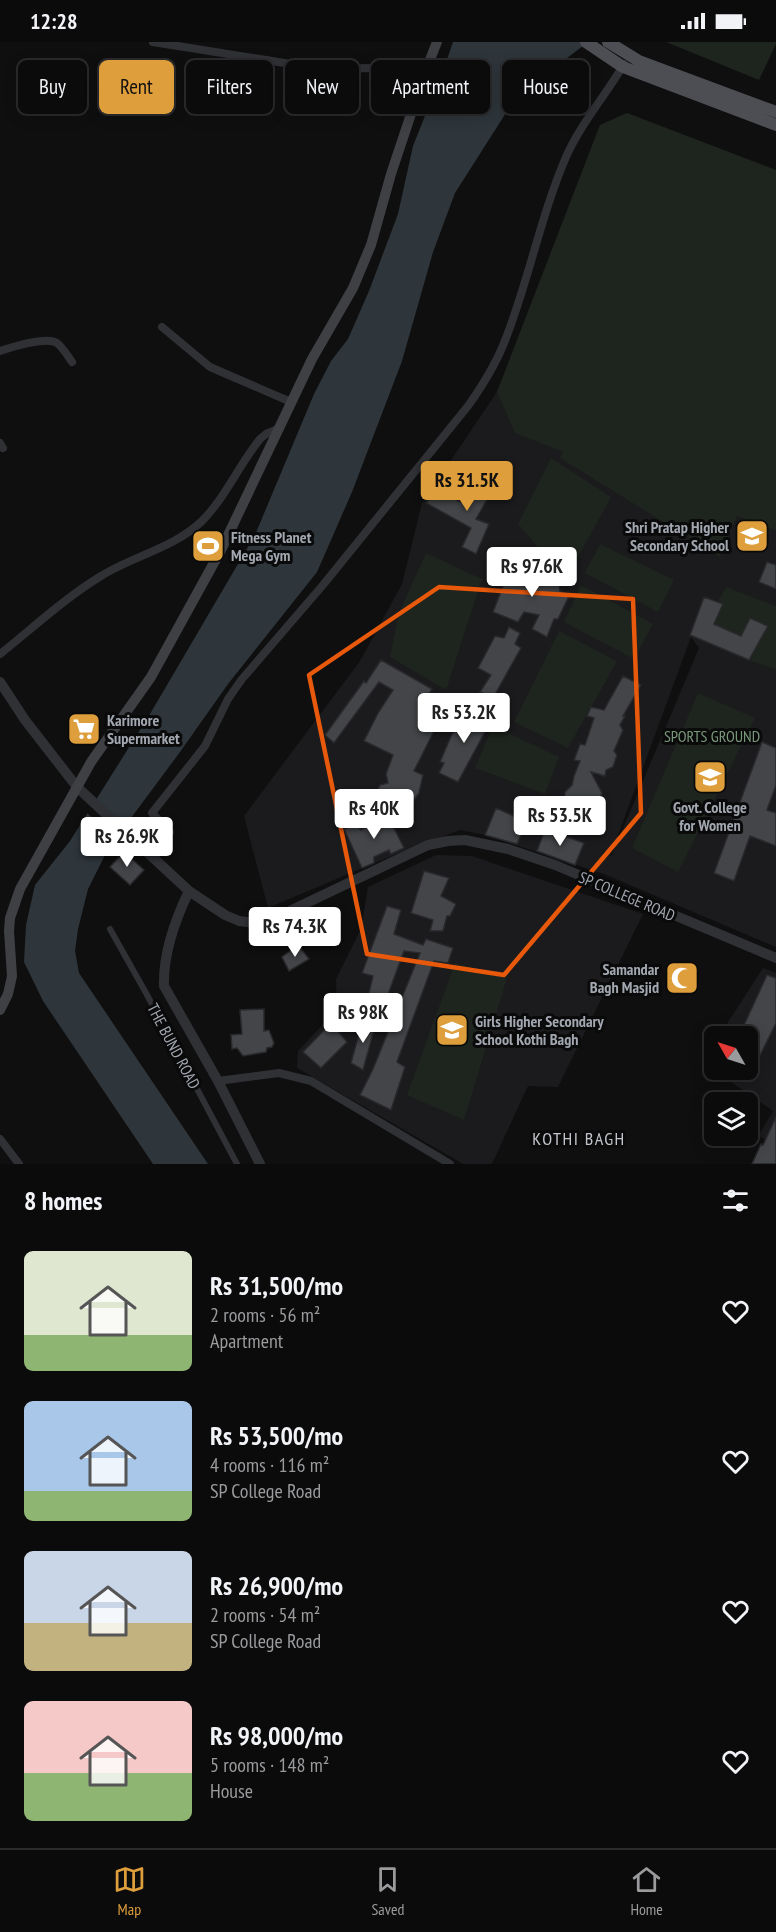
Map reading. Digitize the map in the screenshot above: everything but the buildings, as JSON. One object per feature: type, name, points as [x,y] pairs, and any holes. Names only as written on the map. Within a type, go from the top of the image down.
[{"type":"main road","points":[[430,60],[437,42]]},
{"type":"main road","points":[[609,42],[626,62],[776,112]]},
{"type":"main road","points":[[588,44],[776,125]]},
{"type":"main road","points":[[0,1010],[8,994],[12,976],[9,931],[15,900],[104,742],[151,676],[220,550],[312,359],[352,288],[371,245],[411,114]]},
{"type":"street","points":[[153,42],[322,69],[371,68]]},
{"type":"street","points":[[154,858],[170,832],[152,813],[205,746],[234,689],[362,539],[482,386],[506,339],[565,158],[583,125],[613,85],[626,62]]},
{"type":"street","points":[[162,327],[210,367],[291,402]]},
{"type":"street","points":[[0,351],[53,341],[72,362]]},
{"type":"street","points":[[0,654],[64,601],[101,576],[191,531],[211,510],[260,440],[266,434],[280,428]]},
{"type":"street","name":"SP COLLEGE ROAD","points":[[0,682],[25,720],[77,787],[189,891],[225,915],[239,921],[263,921],[294,910],[428,845],[465,840],[508,849],[555,865],[776,958]]},
{"type":"street","points":[[189,891],[179,910],[172,935],[164,970],[164,986],[218,1082],[260,1164]]},
{"type":"street","name":"THE BUND ROAD","points":[[110,929],[237,1164]]},
{"type":"street","points":[[218,1082],[279,1072],[302,1078],[326,1088],[450,1164]]},
{"type":"street","points":[[0,1139],[19,1164]]},
{"type":"highlighted area","points":[[439,587],[633,599],[641,813],[504,975],[367,954],[309,675]]},
{"type":"shaded area","points":[[453,42],[588,42],[564,60],[502,60],[502,114],[505,114],[455,193],[433,252],[402,361],[352,492],[317,572],[228,684],[108,849],[88,889],[75,951],[79,973],[208,1164],[153,1164],[43,1001],[24,962],[26,925],[35,885],[70,841],[150,714],[255,535],[314,394],[331,361],[348,339],[369,291],[398,214],[413,146],[426,114],[490,114],[490,60],[447,60]]},
{"type":"shaded area","points":[[627,113],[776,170],[776,947],[604,874],[485,835],[460,830],[268,908],[244,816],[360,661],[402,584],[422,503],[497,392],[600,125]],"holes":[[[691,637],[699,648],[611,857],[610,857]]]},
{"type":"shaded area","name":"Girls Higher Secondary School Kothi Bagh","points":[[436,855],[472,856],[643,914],[558,1087],[528,1086],[492,1164],[463,1164],[297,1068],[298,1051],[337,1009],[336,979],[361,929],[368,887]]},
{"type":"shaded area","points":[[763,968],[776,973],[776,1144],[758,1136],[773,1111],[758,1101],[758,1092],[745,1092],[728,1080],[758,1080],[758,1026],[725,1026]]},
{"type":"green space","points":[[666,42],[776,42],[776,44],[759,80]]},
{"type":"green space","points":[[627,113],[776,170],[776,531],[737,516],[720,557],[560,458],[563,452],[515,433],[497,392],[600,125]]},
{"type":"green space","points":[[551,458],[611,497],[574,565],[542,552],[518,524]]},
{"type":"green space","points":[[600,544],[674,580],[658,612],[585,573]]},
{"type":"green space","points":[[426,553],[482,579],[446,690],[390,657],[399,613]]},
{"type":"green space","points":[[581,585],[653,624],[634,659],[564,622]]},
{"type":"green space","points":[[726,587],[776,606],[776,670],[749,660],[768,626],[750,618],[741,636],[714,624],[723,604],[718,602]]},
{"type":"green space","points":[[559,631],[617,661],[568,748],[514,722]]},
{"type":"green space","name":"SPORTS GROUND","points":[[698,693],[755,718],[678,872],[632,848]]},
{"type":"green space","points":[[493,726],[559,757],[545,794],[475,768]]},
{"type":"green space","points":[[455,963],[507,978],[464,1120],[407,1095]]},
{"type":"pier","points":[[93,796],[127,827],[117,841],[85,811]]},
{"type":"place","name":"Shri Pratap Higher Secondary School","points":[[752,536]]},
{"type":"place","name":"Fitness Planet Mega Gym","points":[[208,546]]},
{"type":"place","name":"Karimore Supermarket","points":[[84,729]]},
{"type":"place","name":"Govt. College for Women","points":[[710,777]]},
{"type":"place","name":"Samandar Bagh Masjid","points":[[682,978]]},
{"type":"place","name":"Girls Higher Secondary School Kothi Bagh","points":[[452,1030]]},
{"type":"district","name":"KOTHI BAGH","points":[[579,1138]]}]
